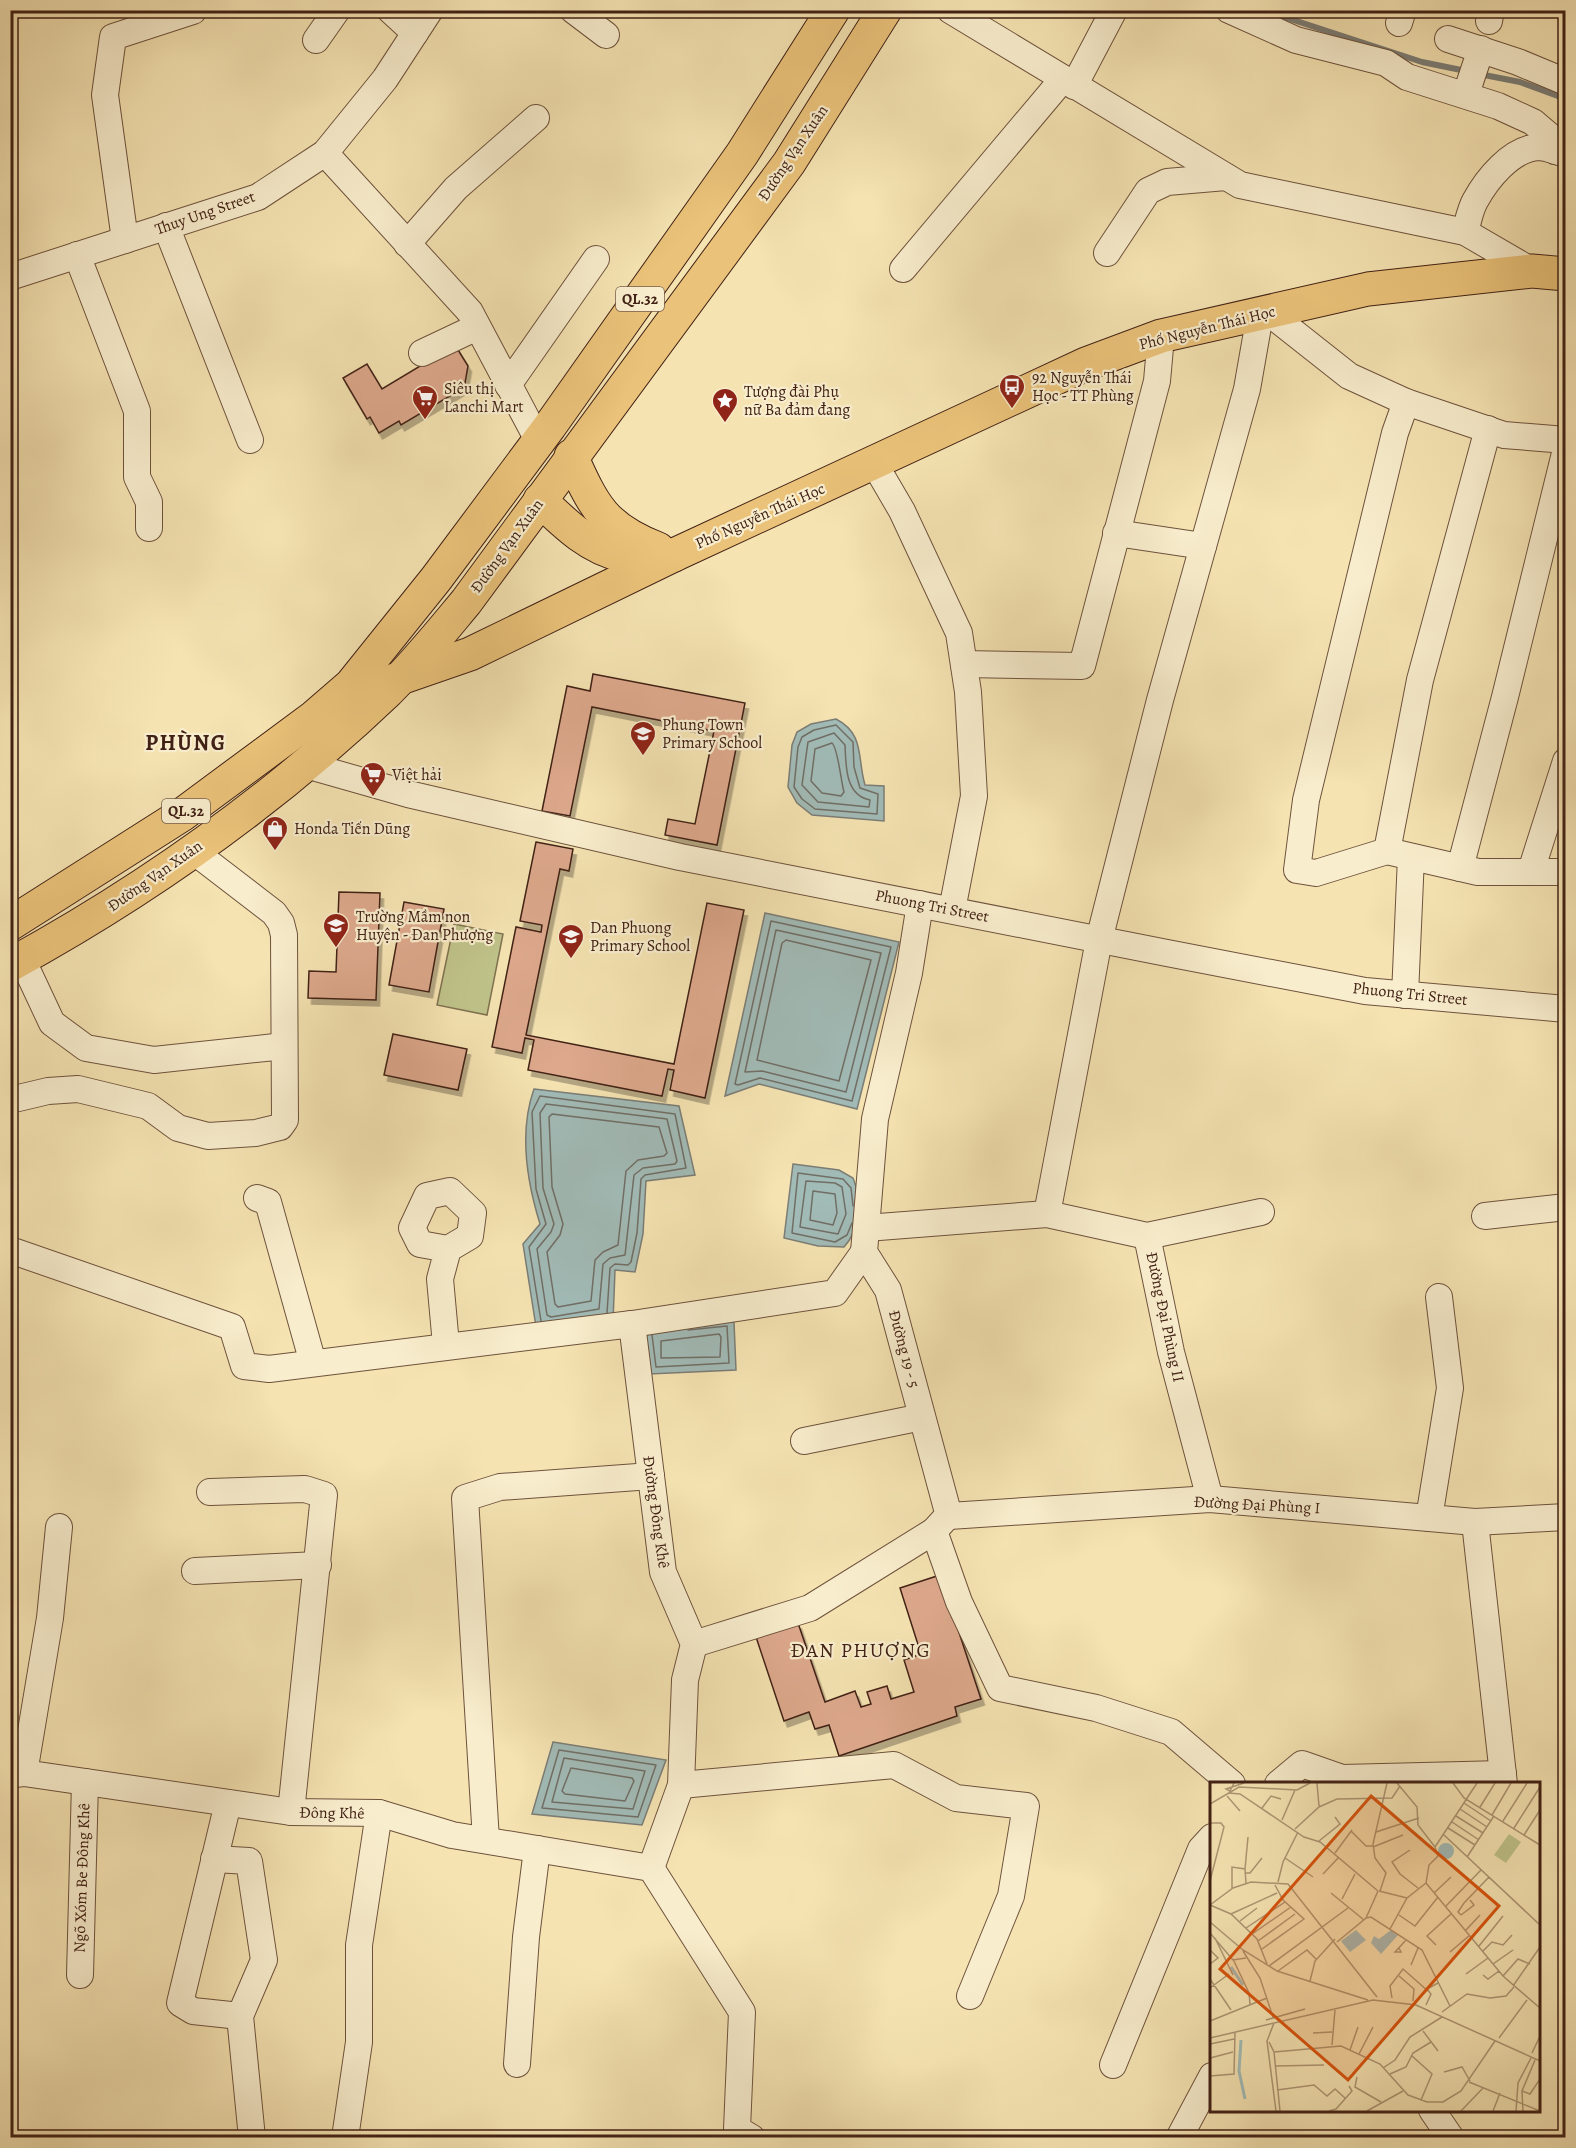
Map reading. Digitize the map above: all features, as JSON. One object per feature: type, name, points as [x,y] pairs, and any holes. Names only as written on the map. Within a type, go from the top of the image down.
[{"type":"main road","name":"QL.32","points":[[10,924],[183,814],[314,717],[351,685],[436,579],[538,442],[742,154],[833,10]]},
{"type":"main road","name":"Đường Vạn Xuân","points":[[16,962],[91,921],[192,850],[306,765],[397,681],[432,661],[466,602],[571,456],[789,163],[885,10]]},
{"type":"main road","name":"Phố Nguyễn Thái Học","points":[[351,685],[432,661],[674,555],[1086,364],[1161,336],[1368,289],[1532,271],[1566,274]]},
{"type":"main road","points":[[571,456],[588,494],[604,519],[627,536],[674,555]]},
{"type":"main road","points":[[540,500],[563,522],[604,549],[624,555],[674,555]]},
{"type":"main road","points":[[390,636],[432,661]]},
{"type":"main road","points":[[351,685],[397,681]]},
{"type":"street","points":[[315,40],[337,10]]},
{"type":"street","points":[[390,10],[416,33]]},
{"type":"street","name":"Thuy Ung Street","points":[[10,277],[258,196],[326,153],[385,79],[430,10]]},
{"type":"street","points":[[573,10],[606,35]]},
{"type":"street","points":[[950,10],[1240,186],[1465,232],[1532,271]]},
{"type":"street","points":[[903,269],[1068,83],[1114,10]]},
{"type":"street","points":[[1229,10],[1296,40],[1386,63],[1407,77],[1473,71],[1566,82]]},
{"type":"street","points":[[125,240],[105,95],[112,37],[193,11]]},
{"type":"street","points":[[1448,39],[1473,71],[1553,139],[1560,153]]},
{"type":"street","points":[[407,244],[456,188],[536,118]]},
{"type":"street","points":[[1465,232],[1474,202],[1496,172],[1510,160],[1534,148],[1560,153]]},
{"type":"street","points":[[326,153],[470,312],[538,442]]},
{"type":"street","points":[[1107,253],[1148,191],[1167,182],[1226,177]]},
{"type":"street","points":[[166,226],[250,440]]},
{"type":"street","points":[[77,255],[137,411],[137,477],[149,502],[149,528]]},
{"type":"street","points":[[508,384],[596,259]]},
{"type":"street","points":[[1047,1214],[1099,940],[1160,700],[1247,389],[1264,313],[1348,376],[1406,402],[1504,435],[1566,440]]},
{"type":"street","points":[[422,353],[477,327]]},
{"type":"street","points":[[964,664],[1082,666],[1157,381],[1161,336]]},
{"type":"street","points":[[1406,402],[1395,433],[1306,800],[1297,870],[1316,873],[1399,854],[1478,872],[1566,872]]},
{"type":"street","points":[[1405,995],[1399,854],[1420,680],[1488,429]]},
{"type":"street","points":[[1460,868],[1566,449]]},
{"type":"street","points":[[874,463],[902,511],[933,573],[959,633],[968,692],[974,796],[952,910]]},
{"type":"street","points":[[1116,533],[1203,546]]},
{"type":"street","points":[[1531,871],[1566,761]]},
{"type":"street","name":"Phuong Tri Street","points":[[306,765],[408,794],[669,854],[1099,940],[1365,991],[1566,1009]]},
{"type":"street","points":[[10,1100],[48,1091],[78,1089],[148,1106],[178,1128],[208,1136],[256,1133],[280,1127],[285,1120],[284,936],[281,923],[274,913],[192,850]]},
{"type":"street","points":[[10,1250],[232,1327],[244,1366],[269,1369],[446,1345],[632,1324],[835,1293],[865,1240],[874,1119],[909,973],[920,904]]},
{"type":"street","points":[[16,962],[52,1023],[86,1048],[154,1060],[275,1047]]},
{"type":"street","points":[[257,1198],[267,1202],[313,1363]]},
{"type":"street","points":[[1485,1216],[1566,1207]]},
{"type":"street","points":[[1148,1236],[1261,1212]]},
{"type":"street","name":"Đường Đại Phùng II","points":[[865,1240],[1047,1214],[1148,1236],[1171,1352],[1210,1499]]},
{"type":"street","name":"Đường 19 - 5","points":[[865,1240],[888,1290],[922,1417],[941,1524],[959,1602],[1000,1688],[1024,1695],[1096,1708],[1171,1732],[1230,1782]]},
{"type":"street","points":[[446,1345],[440,1279],[448,1249]]},
{"type":"street","points":[[1428,1518],[1450,1388],[1439,1297]]},
{"type":"street","name":"Đường Đông Khê","points":[[632,1324],[663,1572],[694,1644]]},
{"type":"street","points":[[804,1441],[922,1417]]},
{"type":"street","points":[[486,1840],[465,1498],[500,1487],[651,1476]]},
{"type":"street","points":[[210,1492],[305,1489],[324,1496],[291,1812]]},
{"type":"street","name":"Đường Đại Phùng I","points":[[941,1524],[1210,1499],[1475,1522],[1566,1517]]},
{"type":"street","points":[[1280,1782],[1302,1764],[1342,1778],[1504,1779],[1475,1522]]},
{"type":"street","points":[[752,2138],[737,2129],[742,2013],[651,1868],[681,1785],[685,1680],[694,1644],[810,1608],[941,1524]]},
{"type":"street","points":[[17,1774],[50,1618],[59,1527]]},
{"type":"street","points":[[195,1571],[318,1565]]},
{"type":"street","points":[[681,1785],[894,1765],[956,1798],[1026,1806],[1011,1896],[970,1996]]},
{"type":"street","name":"Đông Khê","points":[[17,1774],[291,1812],[379,1813],[452,1835],[651,1868]]},
{"type":"street","name":"Ngõ Xóm Be Đông Khê","points":[[80,1975],[85,1782]]},
{"type":"street","points":[[228,1803],[180,2002],[193,2011],[240,2016]]},
{"type":"street","points":[[345,2138],[359,2042],[359,1945],[379,1813]]},
{"type":"street","points":[[1113,2065],[1201,1849],[1210,1839]]},
{"type":"street","points":[[517,2064],[526,1937],[537,1849]]},
{"type":"street","points":[[214,1859],[249,1861],[258,1908],[264,1960],[240,2016],[252,2138]]},
{"type":"street","points":[[1179,2138],[1210,2080]]},
{"type":"street","points":[[1433,2112],[1451,2138]]},
{"type":"green space","points":[[454,924],[503,934],[487,1015],[437,1005]]},
{"type":"water","points":[[836,719],[852,732],[856,739],[865,785],[884,786],[884,821],[812,815],[797,803],[788,787],[792,745],[797,732],[811,724]]},
{"type":"water","points":[[765,913],[899,942],[857,1109],[759,1084],[725,1096]]},
{"type":"water","points":[[534,1089],[679,1106],[695,1175],[646,1181],[643,1234],[635,1272],[615,1270],[613,1322],[537,1333],[523,1244],[540,1224],[531,1191],[526,1156],[529,1105]]},
{"type":"water","points":[[793,1164],[839,1170],[853,1178],[858,1195],[858,1214],[853,1232],[844,1247],[818,1246],[784,1238]]},
{"type":"water","points":[[727,1319],[734,1322],[736,1370],[649,1374],[646,1333]]},
{"type":"water","points":[[553,1742],[666,1760],[642,1825],[532,1814]]},
{"type":"building","points":[[455,345],[468,366],[465,383],[460,390],[401,425],[399,421],[379,433],[370,417],[367,419],[343,378],[367,364],[382,389]]},
{"type":"building","points":[[593,674],[745,703],[717,845],[665,835],[668,819],[695,824],[714,731],[592,707],[570,816],[542,811],[567,686],[590,691]]},
{"type":"building","points":[[536,842],[573,849],[569,871],[560,869],[526,1035],[674,1064],[707,903],[744,910],[705,1098],[670,1090],[674,1070],[668,1069],[662,1096],[528,1070],[534,1040],[525,1038],[522,1053],[492,1047],[516,927],[541,932],[542,925],[520,921]]},
{"type":"building","points":[[339,892],[380,893],[376,1000],[308,998],[309,971],[336,972]]},
{"type":"building","points":[[404,902],[444,909],[429,992],[389,985]]},
{"type":"building","points":[[393,1034],[467,1049],[458,1090],[384,1075]]},
{"type":"building","points":[[940,1575],[981,1699],[955,1707],[957,1716],[839,1756],[829,1725],[815,1729],[809,1712],[784,1721],[756,1637],[798,1623],[825,1702],[855,1691],[861,1707],[871,1704],[867,1692],[887,1686],[891,1699],[914,1692],[904,1660],[921,1654],[900,1588]]},
{"type":"waterway","points":[[1263,10],[1422,62],[1466,71]]},
{"type":"waterway","points":[[1479,74],[1520,82],[1566,99]]},
{"type":"place","name":"92 Nguyễn Thái Học - TT Phùng","points":[[1012,410]]},
{"type":"place","name":"Siêu thị Lanchi Mart","points":[[425,421]]},
{"type":"place","name":"Tượng đài Phụ nữ Ba đảm đang","points":[[725,424]]},
{"type":"place","name":"Phung Town Primary School","points":[[643,757]]},
{"type":"place","name":"Việt hải","points":[[373,798]]},
{"type":"place","name":"Honda Tiến Dũng","points":[[275,852]]},
{"type":"place","name":"Trường Mầm non Huyện - Đan Phượng","points":[[336,949]]},
{"type":"place","name":"Dan Phuong Primary School","points":[[571,960]]},
{"type":"district","name":"PHÙNG","points":[[186,743]]},
{"type":"district","name":"ĐAN PHƯỢNG","points":[[861,1650]]}]
